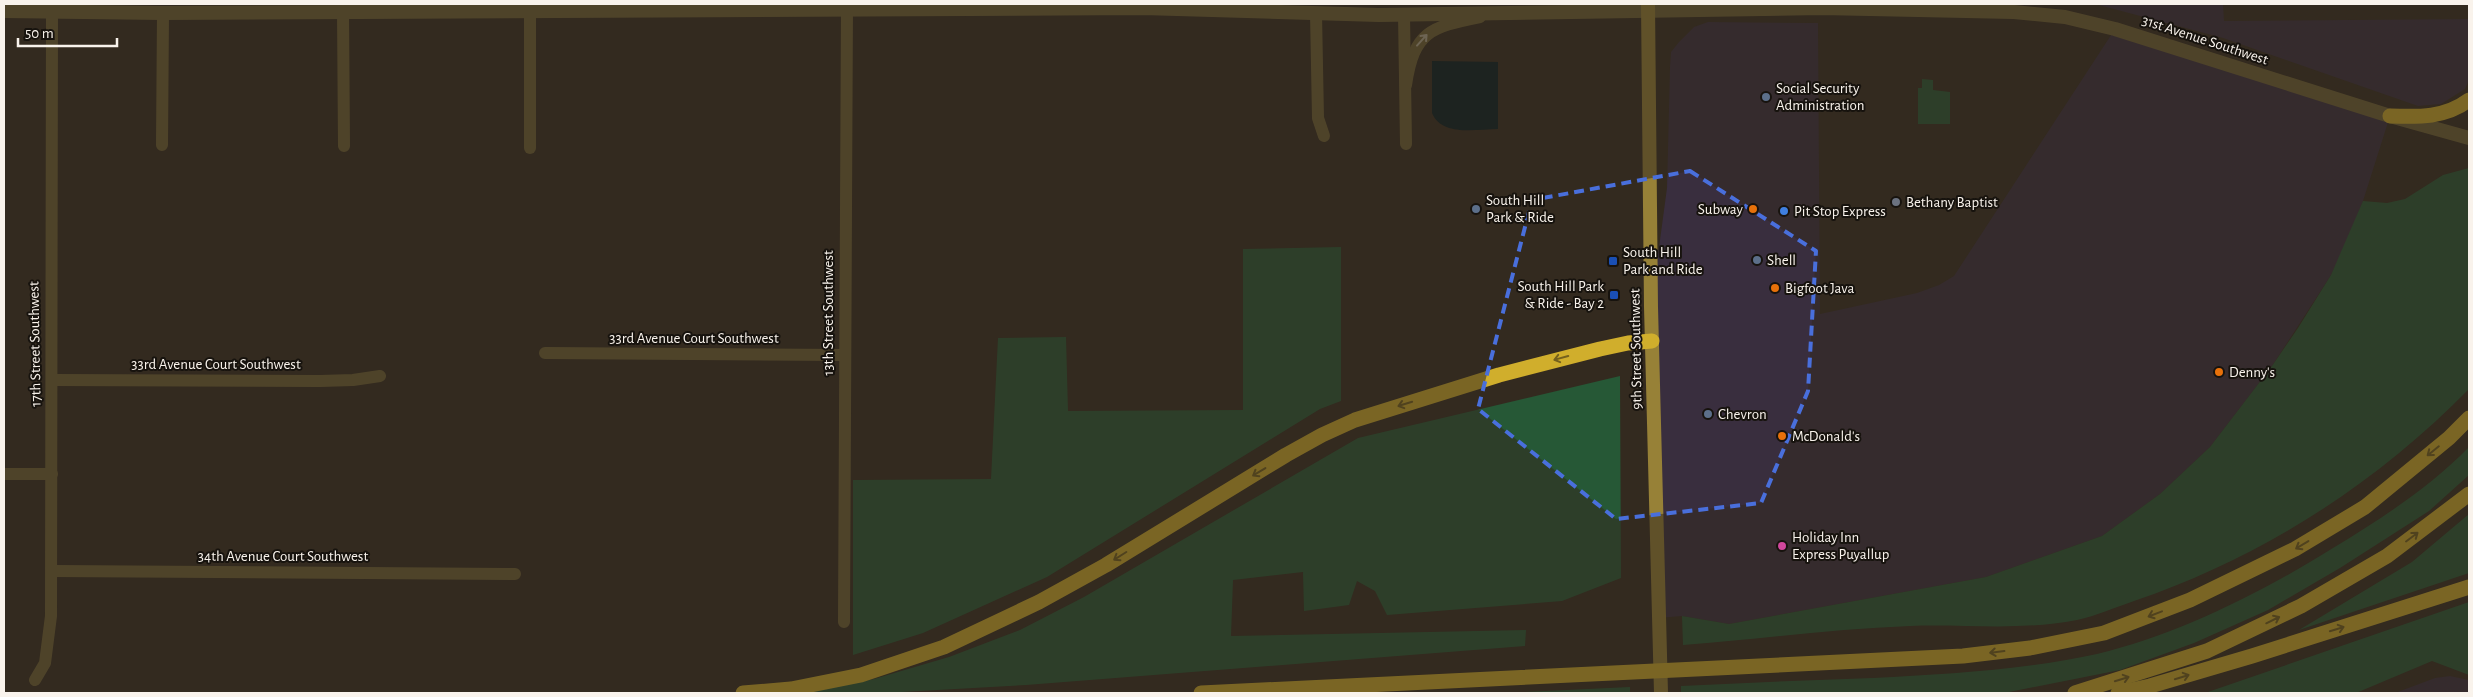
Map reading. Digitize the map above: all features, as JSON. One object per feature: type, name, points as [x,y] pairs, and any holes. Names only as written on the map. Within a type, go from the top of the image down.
[{"type":"highway","points":[[2390,116],[2422,117],[2439,114],[2456,108],[2469,100]]},
{"type":"highway","points":[[743,693],[791,689],[860,674],[944,647],[1039,602],[1098,569],[1286,455],[1354,420],[1517,370],[1628,343],[1652,341]]},
{"type":"highway","points":[[1201,693],[1963,656],[2030,648],[2104,633],[2190,600],[2295,549],[2365,507],[2448,438],[2469,418]]},
{"type":"highway","points":[[2075,693],[2207,651],[2301,606],[2387,556],[2469,494]]},
{"type":"highway","points":[[2118,693],[2150,686],[2252,656],[2469,587]]},
{"type":"main road","name":"9th Street Southwest","points":[[1648,7],[1652,341],[1660,693]]},
{"type":"street","name":"31st Avenue Southwest","points":[[4,11],[52,7],[163,13],[1142,6],[1404,14],[1501,13],[1648,7],[1984,10],[2049,15],[2115,29],[2390,116],[2469,138]]},
{"type":"street","name":"17th Street Southwest","points":[[36,680],[45,663],[51,616],[52,7]]},
{"type":"street","name":"13th Street Southwest","points":[[844,622],[847,7]]},
{"type":"street","points":[[343,11],[344,146]]},
{"type":"street","points":[[530,11],[530,148]]},
{"type":"street","points":[[1316,12],[1318,118],[1324,136]]},
{"type":"street","points":[[162,144],[163,13]]},
{"type":"street","points":[[1406,85],[1408,67],[1415,47],[1429,33],[1454,23],[1501,13]]},
{"type":"street","points":[[1404,14],[1406,144]]},
{"type":"street","name":"33rd Avenue Court Southwest","points":[[544,353],[844,355]]},
{"type":"street","name":"33rd Avenue Court Southwest","points":[[52,380],[320,381],[353,380],[380,376]]},
{"type":"street","points":[[4,474],[52,474]]},
{"type":"street","name":"34th Avenue Court Southwest","points":[[52,571],[515,574]]},
{"type":"highlighted area","points":[[1690,171],[1816,251],[1808,391],[1761,503],[1616,519],[1478,409],[1532,200]]},
{"type":"shaded area","points":[[2095,4],[2223,4],[2224,21],[2469,19],[2469,80],[2465,89],[2441,104],[2418,106],[2223,38]]},
{"type":"shaded area","points":[[1708,22],[1818,23],[1820,314],[1917,293],[1939,285],[1954,276],[2115,29],[2390,116],[2363,201],[2331,275],[2272,366],[2210,447],[2160,494],[2102,536],[1986,577],[1729,624],[1682,616],[1658,618],[1651,307],[1667,188],[1671,52],[1694,27]]},
{"type":"shaded area","points":[[2450,676],[2469,680],[2469,693],[2395,693],[2435,678]]},
{"type":"green space","points":[[1922,79],[1933,80],[1933,90],[1950,92],[1950,124],[1918,124],[1918,88],[1922,88]]},
{"type":"green space","points":[[2469,168],[2469,389],[2433,424],[2395,456],[2356,486],[2314,514],[2271,540],[2227,563],[2181,583],[2099,614],[2077,620],[2014,626],[1882,627],[1683,645],[1682,616],[1729,624],[1986,577],[2102,536],[2160,494],[2210,447],[2272,366],[2331,275],[2363,201],[2387,203],[2405,199],[2443,175]]},
{"type":"green space","points":[[1341,247],[1341,401],[1320,409],[1047,577],[923,633],[853,655],[853,480],[991,479],[998,338],[1066,337],[1068,411],[1243,410],[1243,249]]},
{"type":"green space","points":[[1620,376],[1621,578],[1562,601],[1387,615],[1375,591],[1357,581],[1349,605],[1304,611],[1303,572],[1233,580],[1231,636],[1526,630],[1525,646],[1026,685],[884,693],[807,693],[874,679],[949,657],[1020,630],[1084,597],[1358,438]]},
{"type":"green space","points":[[2469,447],[2469,475],[2429,511],[2340,568],[2268,610],[2194,643],[2120,670],[2004,693],[1681,693],[1681,686],[1957,673],[2014,668],[2097,654],[2127,646],[2158,636],[2219,610],[2249,596],[2306,564],[2369,526],[2404,502],[2438,476]]},
{"type":"green space","points":[[2469,514],[2469,573],[2299,630],[2412,562]]},
{"type":"green space","points":[[2469,602],[2469,675],[2432,661],[2356,693],[2205,693]]},
{"type":"green space","points":[[1630,687],[1630,693],[1503,693]]},
{"type":"water","points":[[1432,61],[1498,62],[1498,129],[1452,129],[1437,121],[1432,113]]},
{"type":"place","name":"Social Security Administration","points":[[1766,97]]},
{"type":"place","name":"Bethany Baptist","points":[[1896,202]]},
{"type":"place","name":"South Hill Park & Ride","points":[[1476,209]]},
{"type":"place","name":"Subway","points":[[1753,209]]},
{"type":"place","name":"Pit Stop Express","points":[[1784,211]]},
{"type":"place","name":"Shell","points":[[1757,260]]},
{"type":"place","name":"South Hill Park and Ride","points":[[1613,261]]},
{"type":"place","name":"Bigfoot Java","points":[[1775,288]]},
{"type":"place","name":"South Hill Park & Ride - Bay 2","points":[[1614,295]]},
{"type":"place","name":"Denny's","points":[[2219,372]]},
{"type":"place","name":"Chevron","points":[[1708,414]]},
{"type":"place","name":"McDonald's","points":[[1782,436]]},
{"type":"place","name":"Holiday Inn Express Puyallup","points":[[1782,546]]}]
